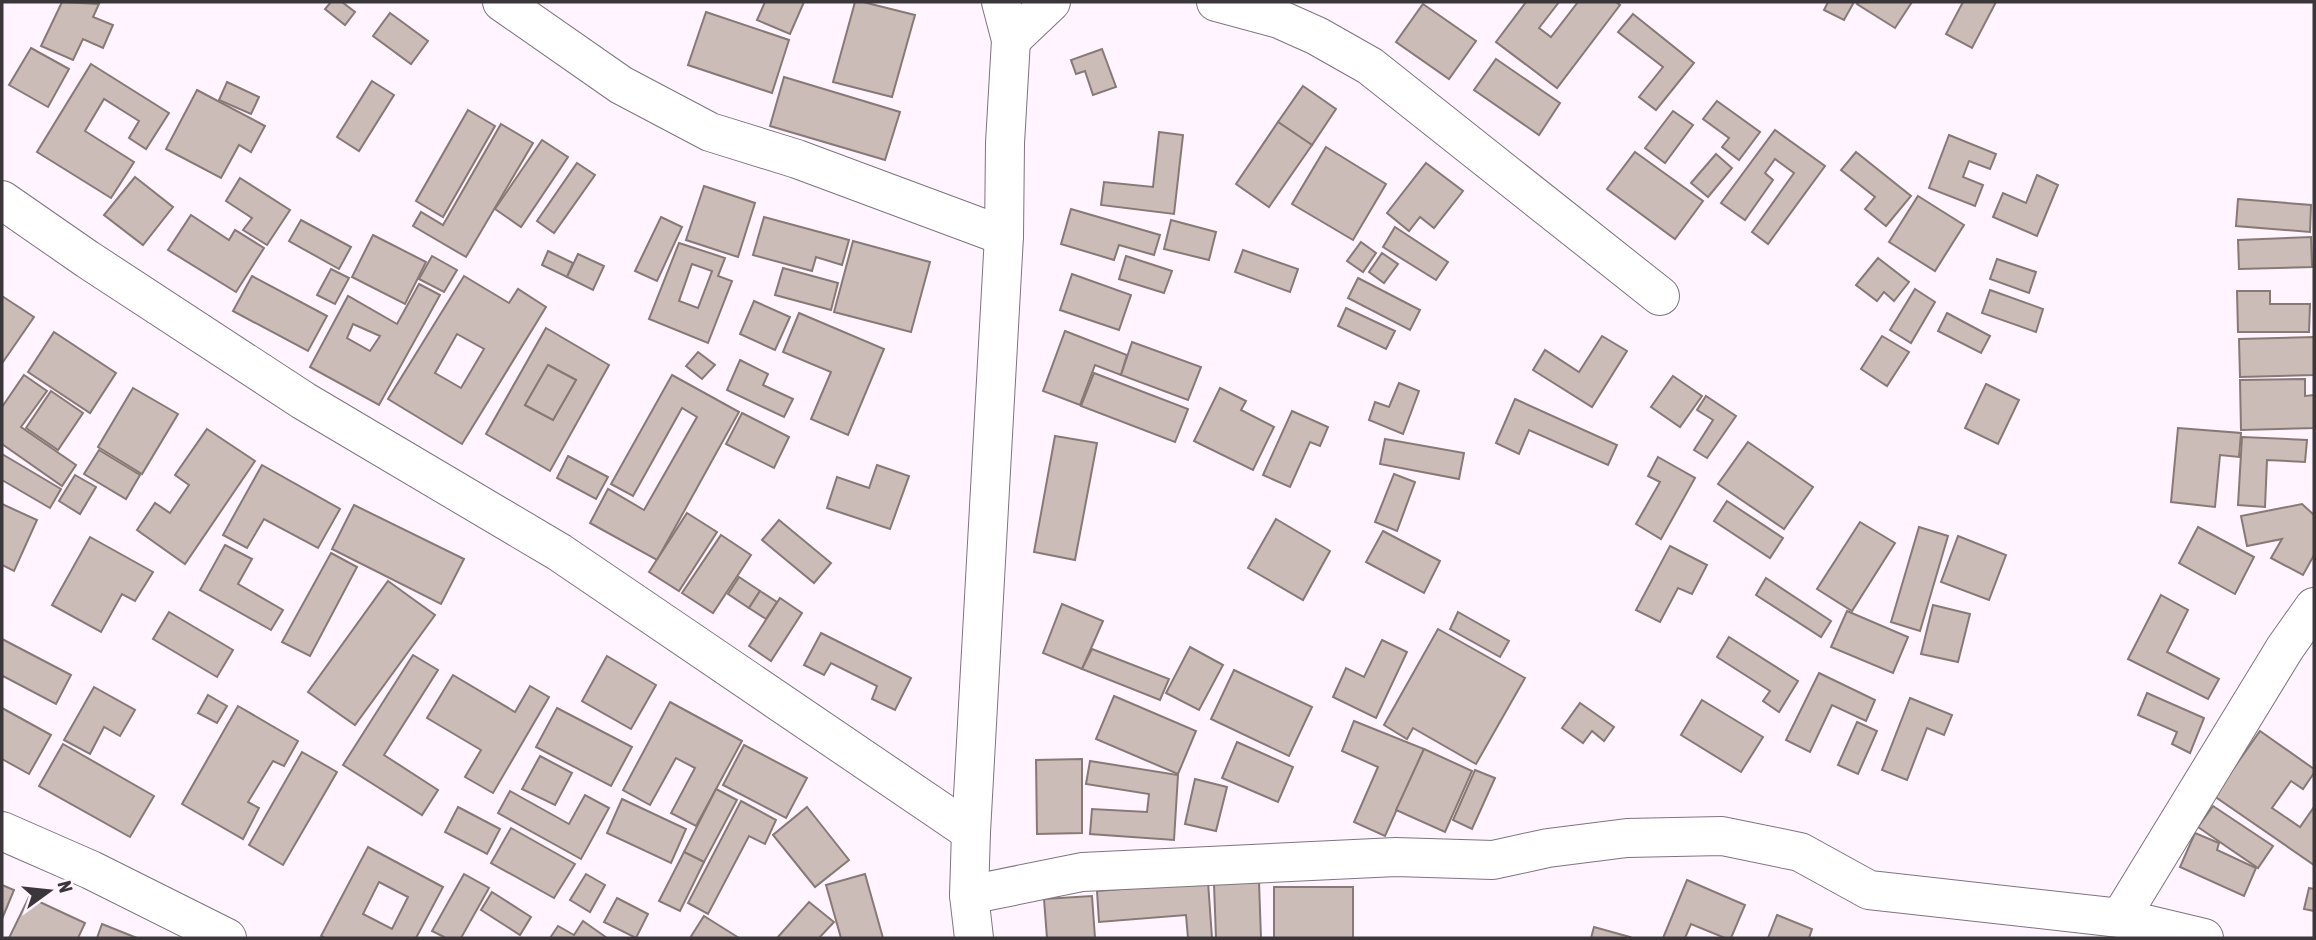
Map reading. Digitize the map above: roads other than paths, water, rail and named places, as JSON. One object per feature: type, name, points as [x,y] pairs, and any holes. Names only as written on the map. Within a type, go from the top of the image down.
[{"type":"street","points":[[502,2],[621,85],[710,132],[797,159],[1004,236]]},
{"type":"street","points":[[974,938],[969,895],[971,832],[1004,236],[1005,143],[1012,40],[1001,2]]},
{"type":"street","points":[[1012,40],[1051,2]]},
{"type":"street","points":[[1216,2],[1279,19],[1317,36],[1370,66],[1660,296]]},
{"type":"street","points":[[2,200],[304,401],[559,552],[971,832]]},
{"type":"street","points":[[2120,918],[2285,648],[2314,607]]},
{"type":"street","points":[[2,831],[91,870],[227,938]]},
{"type":"street","points":[[969,895],[1082,872],[1396,857],[1493,860],[1548,848],[1627,838],[1722,836],[1800,852],[1869,890],[2120,918],[2203,938]]}]
